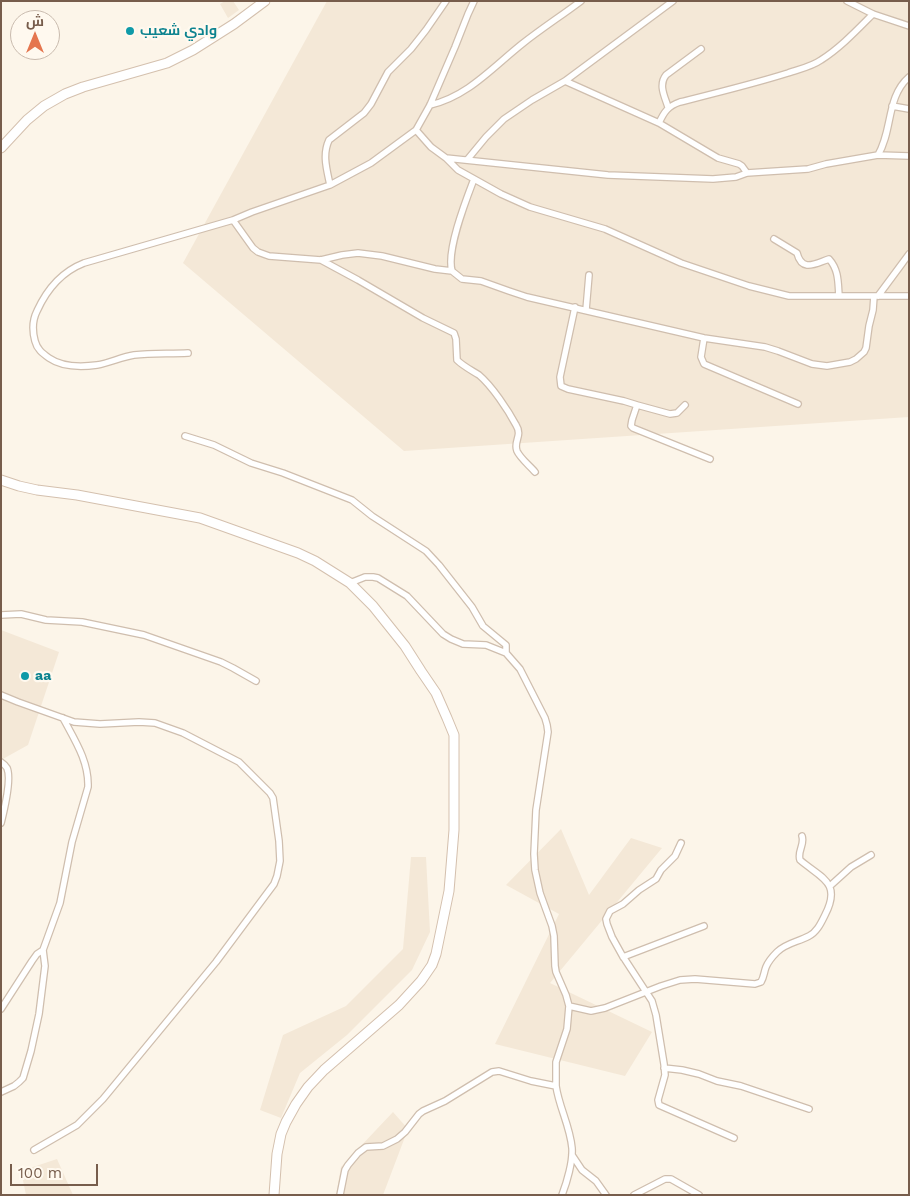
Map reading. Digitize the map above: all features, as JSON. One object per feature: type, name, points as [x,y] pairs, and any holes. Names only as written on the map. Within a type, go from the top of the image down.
[{"type":"main road","points":[[1,148],[27,120],[44,106],[65,94],[167,63],[193,50],[234,24],[265,1]]},
{"type":"main road","points":[[1,480],[37,490],[77,495],[200,518],[298,554],[328,568],[350,583],[373,606],[410,654],[436,693],[454,736],[454,830],[449,891],[436,954],[421,981],[399,1005],[308,1086],[296,1104],[281,1134],[277,1154],[274,1195]]},
{"type":"street","points":[[330,185],[326,157],[329,140],[364,112],[371,104],[388,72],[411,49],[446,1]]},
{"type":"street","points":[[188,352],[136,355],[98,365],[63,364],[54,361],[36,346],[33,335],[34,320],[38,308],[51,286],[72,268],[233,220],[330,185],[371,163],[416,130],[430,105],[474,1]]},
{"type":"street","points":[[430,105],[442,102],[461,93],[525,42],[581,1]]},
{"type":"street","points":[[467,160],[504,119],[565,81],[673,1]]},
{"type":"street","points":[[847,1],[873,14],[909,26]]},
{"type":"street","points":[[659,123],[668,107],[680,102],[734,89],[820,61],[839,47],[873,14]]},
{"type":"street","points":[[668,107],[662,88],[663,79],[701,49]]},
{"type":"street","points":[[878,155],[884,143],[895,96],[904,81],[909,77]]},
{"type":"street","points":[[565,81],[659,123],[718,158],[742,166],[747,174]]},
{"type":"street","points":[[892,106],[909,109]]},
{"type":"street","points":[[416,130],[431,147],[458,170],[501,194],[530,207],[605,229],[681,262],[749,286],[789,296],[909,296]]},
{"type":"street","points":[[446,158],[620,175],[713,178],[808,169],[878,155],[909,156]]},
{"type":"street","points":[[452,271],[451,259],[454,242],[464,205],[474,179]]},
{"type":"street","points":[[233,220],[253,248],[263,254],[276,258],[321,260],[358,253],[382,256],[435,269],[452,271],[462,278],[481,281],[521,295],[704,338],[765,347],[821,366],[850,362],[860,356],[866,348],[876,296],[909,254]]},
{"type":"street","points":[[774,239],[797,253],[800,262],[803,264],[811,265],[829,259],[836,270],[839,296]]},
{"type":"street","points":[[321,260],[422,318],[454,333],[456,339],[456,360],[487,383],[501,402],[519,431],[516,446],[518,453],[535,472]]},
{"type":"street","points":[[586,310],[589,275]]},
{"type":"street","points":[[576,307],[560,377],[561,386],[670,414],[677,412],[685,405]]},
{"type":"street","points":[[704,338],[702,359],[704,364],[798,404]]},
{"type":"street","points":[[637,405],[632,420],[631,426],[633,428],[710,459]]},
{"type":"street","points":[[185,436],[214,444],[251,463],[283,473],[352,500],[369,514],[416,544],[431,556],[474,610],[483,626],[506,645],[506,653]]},
{"type":"street","points":[[350,583],[365,577],[378,578],[407,596],[450,639],[463,644],[486,645],[506,653],[520,669],[548,725],[536,810],[534,861],[540,893],[552,926],[555,966],[569,1006],[567,1029],[556,1062],[556,1086],[560,1108],[570,1139],[572,1155],[562,1195]]},
{"type":"street","points":[[1,614],[21,614],[46,620],[82,622],[144,635],[213,659],[256,681]]},
{"type":"street","points":[[1,695],[74,722],[100,724],[155,722],[184,733],[236,759],[251,772],[271,795],[277,825],[280,861],[277,876],[268,894],[216,962],[110,1093],[78,1125],[34,1150]]},
{"type":"street","points":[[1,1092],[19,1082],[25,1072],[40,1014],[45,966],[43,950],[60,904],[72,842],[88,786],[88,772],[81,752],[63,718]]},
{"type":"street","points":[[1,762],[7,768],[8,779],[1,823]]},
{"type":"street","points":[[569,1006],[591,1011],[605,1008],[680,980],[695,979],[755,984],[761,982],[766,967],[778,951],[796,940],[808,936],[817,928],[831,902],[830,886],[826,880],[800,860],[798,856],[804,840],[802,836]]},
{"type":"street","points":[[681,843],[675,856],[661,870],[656,879],[623,904],[610,911],[607,924],[623,957],[652,1001],[656,1015],[665,1076],[658,1100],[659,1105],[734,1138]]},
{"type":"street","points":[[830,886],[851,867],[871,855]]},
{"type":"street","points":[[623,957],[704,926]]},
{"type":"street","points":[[1,1009],[32,961],[43,950]]},
{"type":"street","points":[[664,1068],[689,1071],[809,1108]]},
{"type":"street","points":[[340,1195],[345,1170],[358,1153],[366,1147],[383,1146],[397,1139],[423,1111],[445,1101],[492,1072],[498,1071],[556,1086]]},
{"type":"street","points":[[572,1155],[582,1170],[596,1181],[606,1195]]},
{"type":"street","points":[[634,1195],[665,1179],[671,1180],[699,1195]]},
{"type":"shaded area","points":[[225,1],[233,1],[239,10],[228,18],[220,4]]},
{"type":"shaded area","points":[[327,1],[909,1],[909,417],[404,451],[183,263]]},
{"type":"shaded area","points":[[1,630],[59,652],[28,745],[1,760]]},
{"type":"shaded area","points":[[561,829],[589,895],[631,838],[662,848],[550,983],[652,1032],[625,1076],[495,1044],[559,914],[506,885]]},
{"type":"shaded area","points":[[411,857],[426,857],[430,932],[412,970],[347,1035],[300,1073],[281,1118],[260,1110],[283,1035],[346,1006],[403,949]]},
{"type":"shaded area","points":[[393,1112],[408,1129],[383,1195],[336,1195],[341,1167]]},
{"type":"shaded area","points":[[57,1159],[73,1195],[26,1195],[21,1171]]},
{"type":"place","name":"وادي شعيب","points":[[130,31]]},
{"type":"place","name":"aa","points":[[25,676]]}]
